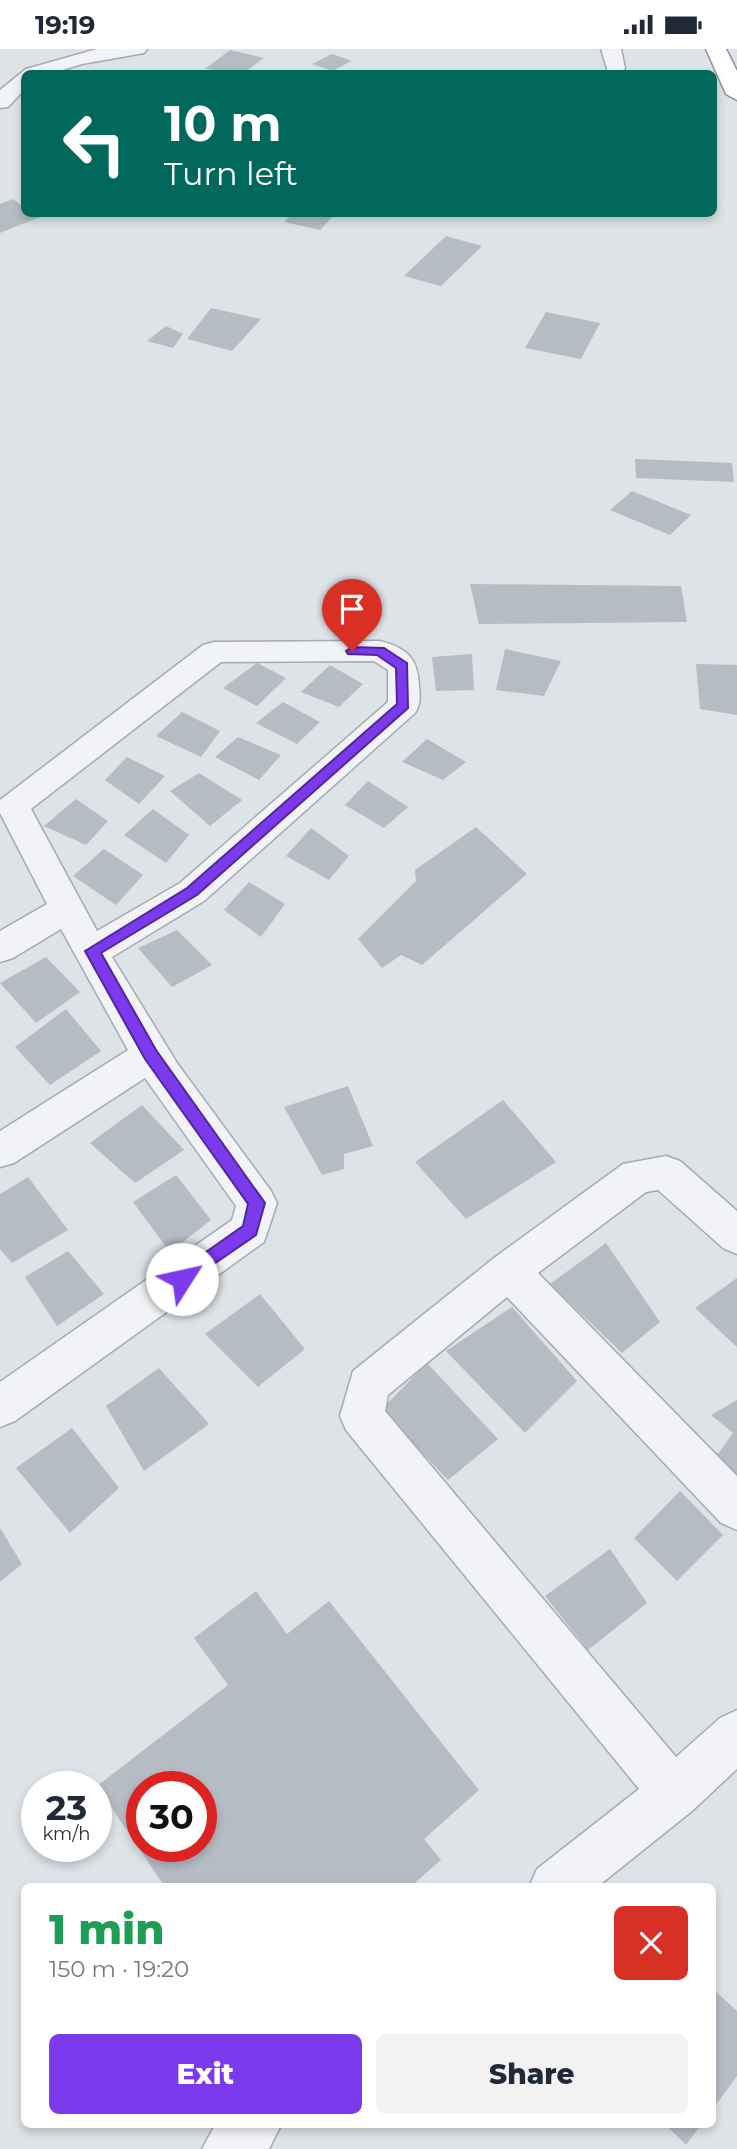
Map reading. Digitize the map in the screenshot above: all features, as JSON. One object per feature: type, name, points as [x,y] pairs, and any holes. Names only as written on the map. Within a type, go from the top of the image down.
[{"type":"highway","points":[[716,49],[737,94]]},
{"type":"street","points":[[42,70],[79,58],[137,49]]},
{"type":"street","points":[[0,102],[21,82]]},
{"type":"street","points":[[0,1407],[250,1230],[257,1203],[151,1055],[92,951],[68,908],[13,806],[214,652],[380,651],[403,666],[404,705],[192,892],[92,951]]},
{"type":"street","points":[[0,948],[68,908]]},
{"type":"street","points":[[0,1151],[151,1055]]},
{"type":"street","points":[[674,1793],[362,1416],[368,1385],[509,1271],[637,1176],[666,1173],[737,1236]]},
{"type":"street","points":[[509,1271],[737,1508]]},
{"type":"street","points":[[560,1883],[674,1793],[737,1735]]},
{"type":"street","points":[[230,2149],[250,2128]]},
{"type":"building","points":[[230,50],[264,58],[248,70],[205,69]]},
{"type":"building","points":[[332,54],[352,61],[334,70],[312,64]]},
{"type":"building","points":[[13,199],[21,205],[21,217],[40,217],[0,233],[0,204]]},
{"type":"building","points":[[288,217],[332,217],[320,230],[284,222]]},
{"type":"building","points":[[446,236],[482,246],[441,286],[404,276]]},
{"type":"building","points":[[211,308],[261,319],[232,351],[187,339]]},
{"type":"building","points":[[546,312],[600,323],[581,359],[525,348]]},
{"type":"building","points":[[166,326],[183,334],[173,348],[147,341]]},
{"type":"building","points":[[635,459],[732,463],[734,482],[636,478]]},
{"type":"building","points":[[632,491],[691,515],[670,535],[610,510]]},
{"type":"building","points":[[470,584],[681,586],[687,622],[479,624]]},
{"type":"building","points":[[505,649],[561,661],[544,696],[496,690]]},
{"type":"building","points":[[472,654],[474,690],[436,691],[432,657]]},
{"type":"building","points":[[257,663],[286,678],[257,706],[223,688]]},
{"type":"building","points":[[696,664],[737,665],[737,715],[700,709]]},
{"type":"building","points":[[330,665],[363,684],[339,707],[301,692]]},
{"type":"building","points":[[283,702],[320,722],[297,744],[256,723]]},
{"type":"building","points":[[182,712],[220,731],[201,757],[156,736]]},
{"type":"building","points":[[238,737],[281,755],[259,780],[215,757]]},
{"type":"building","points":[[427,739],[466,762],[443,780],[402,762]]},
{"type":"building","points":[[127,757],[165,776],[139,804],[105,780]]},
{"type":"building","points":[[199,773],[242,800],[210,826],[170,791]]},
{"type":"building","points":[[368,781],[408,807],[384,828],[345,805]]},
{"type":"building","points":[[76,799],[108,821],[86,845],[44,826]]},
{"type":"building","points":[[153,809],[189,835],[166,863],[124,835]]},
{"type":"building","points":[[476,827],[527,874],[422,965],[401,955],[382,968],[358,939],[416,881],[415,870]]},
{"type":"building","points":[[311,828],[349,856],[329,880],[286,856]]},
{"type":"building","points":[[104,849],[143,875],[116,905],[73,876]]},
{"type":"building","points":[[249,882],[285,904],[261,937],[224,910]]},
{"type":"building","points":[[177,930],[212,965],[172,987],[138,948]]},
{"type":"building","points":[[46,957],[80,992],[36,1023],[0,983]]},
{"type":"building","points":[[66,1009],[101,1051],[50,1085],[15,1047]]},
{"type":"building","points":[[348,1086],[373,1146],[344,1154],[344,1169],[322,1175],[284,1107]]},
{"type":"building","points":[[503,1100],[556,1162],[466,1219],[415,1162]]},
{"type":"building","points":[[142,1105],[184,1150],[135,1183],[90,1143]]},
{"type":"building","points":[[176,1175],[211,1220],[170,1252],[133,1202]]},
{"type":"building","points":[[28,1177],[68,1230],[12,1263],[0,1249],[0,1194]]},
{"type":"building","points":[[606,1243],[660,1322],[622,1353],[550,1284]]},
{"type":"building","points":[[68,1251],[104,1294],[57,1326],[25,1277]]},
{"type":"building","points":[[737,1278],[737,1347],[695,1308]]},
{"type":"building","points":[[260,1294],[305,1349],[258,1387],[205,1334]]},
{"type":"building","points":[[512,1307],[577,1381],[525,1433],[446,1351]]},
{"type":"building","points":[[427,1363],[498,1439],[448,1480],[381,1410]]},
{"type":"building","points":[[159,1368],[209,1424],[144,1471],[106,1406]]},
{"type":"building","points":[[737,1400],[737,1476],[715,1458],[733,1433],[711,1415]]},
{"type":"building","points":[[72,1428],[119,1488],[70,1533],[16,1468]]},
{"type":"building","points":[[680,1491],[723,1535],[677,1581],[634,1538]]},
{"type":"building","points":[[0,1528],[22,1564],[0,1582]]},
{"type":"building","points":[[610,1549],[647,1603],[588,1650],[545,1596]]},
{"type":"building","points":[[256,1591],[287,1634],[329,1601],[479,1790],[424,1839],[441,1860],[415,1883],[162,1883],[148,1862],[217,1862],[217,1771],[126,1771],[126,1829],[112,1808],[112,1774],[228,1685],[194,1638]]},
{"type":"building","points":[[716,1992],[737,2011],[737,2076],[716,2105]]},
{"type":"building","points":[[669,2128],[699,2128],[686,2145]]},
{"type":"route","points":[[182,1279],[250,1230],[257,1203],[151,1055],[92,951],[192,892],[404,705],[403,666],[380,651],[352,651]]}]
